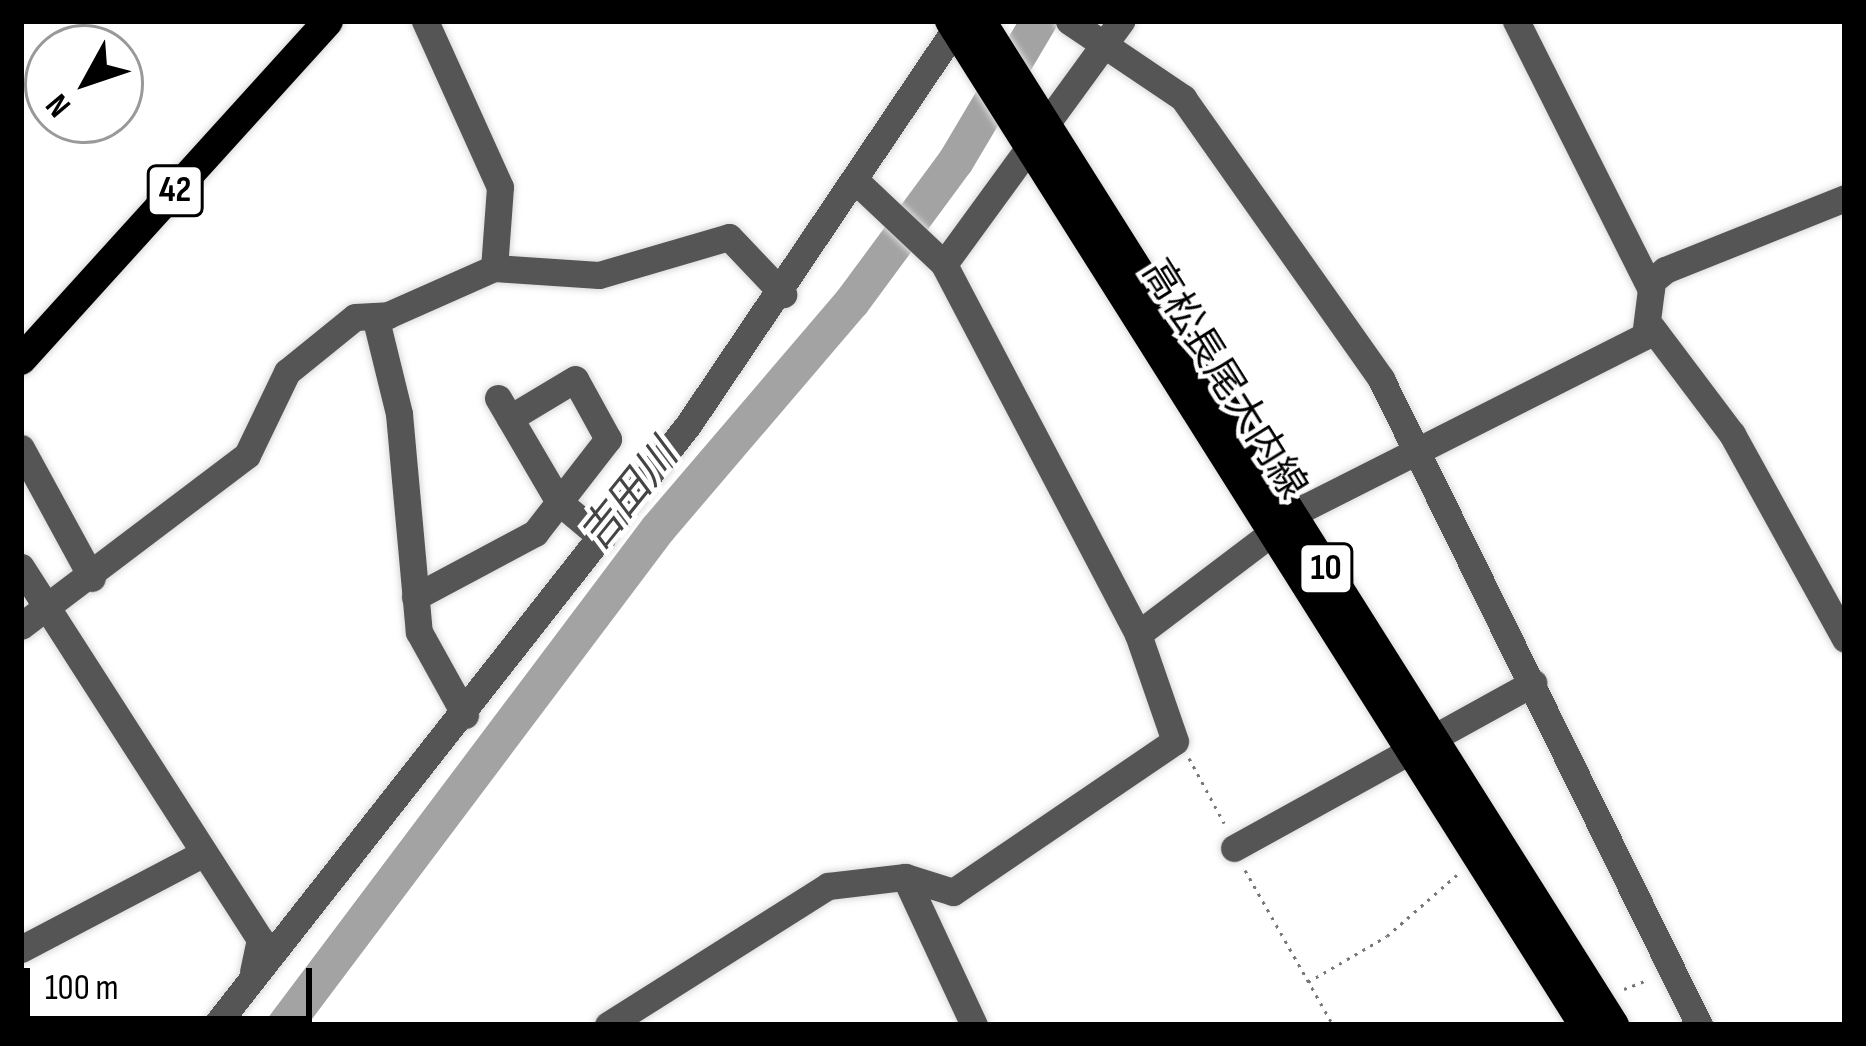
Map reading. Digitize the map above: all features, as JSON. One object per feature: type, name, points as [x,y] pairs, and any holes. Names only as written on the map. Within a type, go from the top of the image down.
[{"type":"main road","name":"42","points":[[21,360],[328,21]]},
{"type":"main road","name":"高松長尾大内線","points":[[962,27],[1035,131],[1424,747],[1584,1025]]},
{"type":"main road","name":"高松長尾大内線","points":[[1424,747],[1612,1010]]},
{"type":"street","points":[[425,21],[500,187],[494,268]]},
{"type":"street","points":[[1516,21],[1651,289],[1652,328],[1732,434],[1845,639]]},
{"type":"street","points":[[216,1025],[602,538],[783,294],[962,27]]},
{"type":"street","points":[[944,264],[1035,131],[1096,29],[1208,127],[1420,448],[1699,1025]]},
{"type":"street","points":[[608,1025],[828,886],[905,877],[953,892],[1175,741],[1138,634],[944,264],[925,239],[858,183]]},
{"type":"street","points":[[1651,289],[1702,250],[1845,198]]},
{"type":"street","points":[[21,626],[92,578],[107,555],[260,441],[287,371],[326,333],[494,268],[599,275],[729,237],[783,294]]},
{"type":"street","points":[[375,316],[399,414],[419,632],[465,715]]},
{"type":"street","points":[[1138,634],[1283,523],[1652,328]]},
{"type":"street","points":[[415,597],[535,533],[559,502],[608,439],[575,380],[504,408],[559,502],[602,538]]},
{"type":"street","points":[[21,448],[92,578]]},
{"type":"street","points":[[21,567],[260,939],[250,980]]},
{"type":"street","points":[[1234,848],[1533,683]]},
{"type":"street","points":[[21,949],[202,854]]},
{"type":"street","points":[[905,877],[974,1025]]},
{"type":"path","points":[[1333,1025],[1307,983],[1387,936],[1467,866]]},
{"type":"path","points":[[1612,1010],[1672,971]]},
{"type":"waterway","name":"吉田川","points":[[285,1025],[658,529],[852,302],[956,161],[1039,21]]}]
